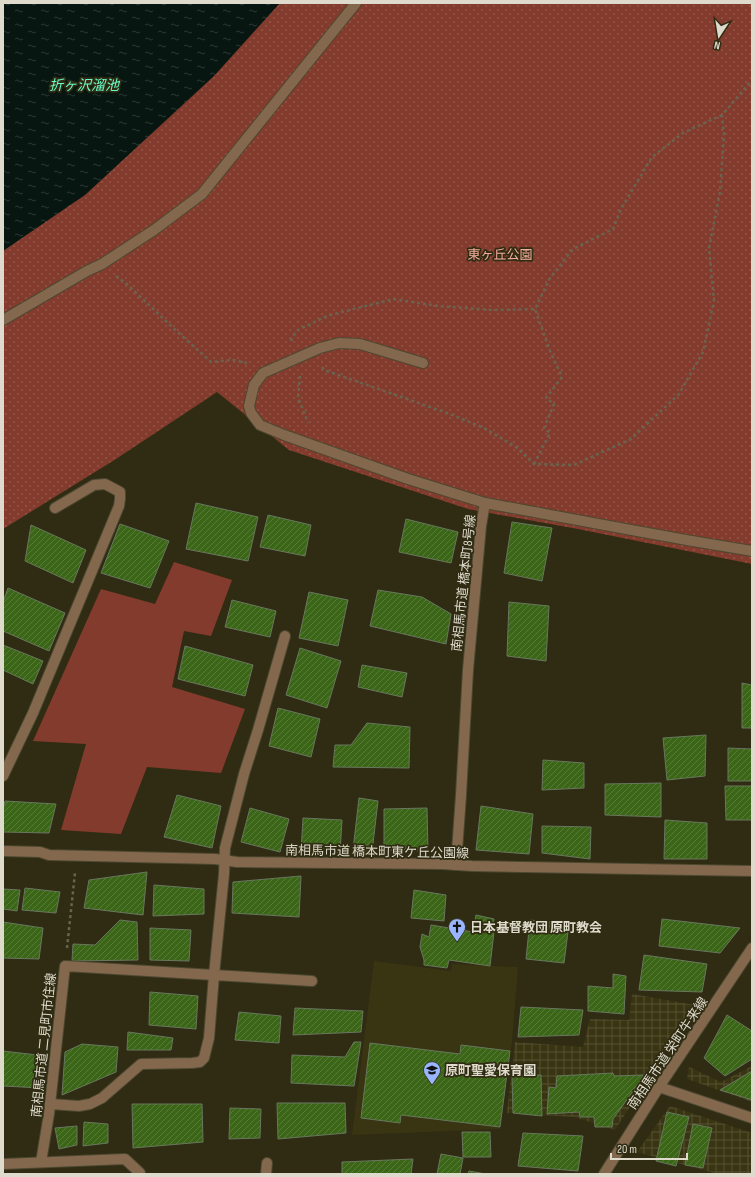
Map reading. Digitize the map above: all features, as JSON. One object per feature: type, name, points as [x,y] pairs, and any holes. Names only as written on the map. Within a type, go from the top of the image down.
[{"type":"street","points":[[3,320],[87,271],[102,264],[154,230],[202,194],[356,3]]},
{"type":"street","points":[[423,363],[360,344],[338,343],[320,348],[263,373],[254,385],[250,398],[251,413],[260,425],[284,435],[408,479],[485,503]]},
{"type":"street","points":[[3,776],[33,713],[119,506],[120,492],[105,484],[94,485],[55,508]]},
{"type":"street","name":"南相馬市道 橋本町8号線","points":[[456,865],[468,670],[485,503],[683,540],[752,551]]},
{"type":"street","points":[[50,1104],[79,1106],[90,1104],[102,1098],[141,1064],[192,1063],[200,1062],[204,1058],[209,1038],[224,860],[228,833],[285,636]]},
{"type":"street","name":"南相馬市道 橋本町東ケ丘公園線","points":[[3,851],[40,852],[49,855],[224,860],[752,871]]},
{"type":"street","name":"南相馬市道 栄町牛来線","points":[[604,1174],[659,1087],[752,948]]},
{"type":"street","name":"南相馬市道 二見町市住線","points":[[41,1162],[50,1104],[65,966],[312,981]]},
{"type":"street","points":[[659,1087],[752,1118]]},
{"type":"street","points":[[3,1164],[126,1159],[140,1174]]},
{"type":"street","points":[[266,1174],[267,1163]]},
{"type":"path","points":[[534,464],[550,433],[544,428],[554,404],[546,398],[562,377],[550,351],[535,309],[550,278],[573,249],[613,229],[621,209],[652,157],[683,133],[722,116],[752,80]]},
{"type":"path","points":[[312,352],[324,370],[450,414],[484,428],[516,447],[534,464],[574,465],[631,439],[679,394],[703,352],[714,301],[710,248],[720,192],[724,135],[722,116]]},
{"type":"path","points":[[102,264],[128,285],[211,362],[233,360],[252,364],[263,373]]},
{"type":"path","points":[[313,445],[306,418],[298,397],[300,375],[290,346],[292,337],[298,330],[327,316],[393,299],[438,306],[485,309],[535,309]]},
{"type":"path","points":[[65,966],[74,876]]},
{"type":"shaded area","name":"原町聖愛保育園","points":[[374,961],[451,971],[452,964],[518,967],[512,1042],[500,1129],[352,1135]]},
{"type":"shaded area","points":[[632,994],[695,1005],[615,1130],[574,1117],[507,1113],[515,1042],[583,1047],[590,1019],[629,1020]]},
{"type":"shaded area","points":[[752,1066],[752,1102],[687,1079],[689,1067],[721,1082]]},
{"type":"shaded area","points":[[670,1106],[752,1133],[752,1174],[718,1174],[637,1152]]},
{"type":"green space","name":"東ヶ丘公園","points":[[3,3],[752,3],[752,564],[578,529],[468,509],[289,450],[217,392],[116,459],[3,529]]},
{"type":"green space","points":[[174,562],[232,580],[211,636],[184,631],[172,687],[245,709],[221,773],[147,767],[121,834],[61,830],[86,744],[33,741],[101,589],[155,604]]},
{"type":"water","name":"折ヶ沢溜池","points":[[3,3],[280,3],[214,76],[85,195],[3,251]]},
{"type":"building","points":[[196,503],[258,517],[248,561],[186,549]]},
{"type":"building","points":[[268,515],[311,525],[305,556],[260,547]]},
{"type":"building","points":[[406,519],[458,532],[451,563],[399,552]]},
{"type":"building","points":[[512,522],[552,528],[542,581],[504,573]]},
{"type":"building","points":[[120,524],[169,541],[150,588],[101,573]]},
{"type":"building","points":[[31,525],[86,550],[73,583],[25,561]]},
{"type":"building","points":[[8,588],[65,613],[49,651],[3,631],[3,602]]},
{"type":"building","points":[[378,590],[422,597],[451,614],[446,644],[370,626]]},
{"type":"building","points":[[309,592],[348,600],[338,646],[299,638]]},
{"type":"building","points":[[232,600],[276,611],[270,637],[225,627]]},
{"type":"building","points":[[509,602],[549,606],[546,661],[507,656]]},
{"type":"building","points":[[3,645],[43,661],[33,684],[3,670]]},
{"type":"building","points":[[185,646],[253,665],[245,696],[178,679]]},
{"type":"building","points":[[300,648],[341,661],[327,708],[286,695]]},
{"type":"building","points":[[362,665],[407,673],[402,697],[358,687]]},
{"type":"building","points":[[742,683],[752,685],[752,728],[742,728]]},
{"type":"building","points":[[278,708],[320,719],[311,757],[269,746]]},
{"type":"building","points":[[367,723],[410,727],[409,768],[333,767],[335,745],[351,745]]},
{"type":"building","points":[[706,735],[705,776],[667,780],[663,738]]},
{"type":"building","points":[[728,748],[752,749],[752,781],[728,781]]},
{"type":"building","points":[[543,760],[584,763],[584,788],[542,790]]},
{"type":"building","points":[[661,783],[661,817],[605,815],[605,784]]},
{"type":"building","points":[[725,786],[752,786],[752,820],[726,820]]},
{"type":"building","points":[[177,795],[221,806],[212,848],[164,837]]},
{"type":"building","points":[[359,798],[378,801],[372,852],[353,850]]},
{"type":"building","points":[[5,801],[56,804],[49,833],[3,832],[3,808]]},
{"type":"building","points":[[481,806],[533,814],[529,854],[476,850]]},
{"type":"building","points":[[250,808],[289,819],[280,852],[241,842]]},
{"type":"building","points":[[427,808],[428,851],[384,850],[384,809]]},
{"type":"building","points":[[303,818],[342,820],[340,853],[301,852]]},
{"type":"building","points":[[665,820],[707,823],[707,859],[664,859]]},
{"type":"building","points":[[542,826],[591,827],[590,859],[542,853]]},
{"type":"building","points":[[147,872],[143,915],[84,908],[89,880]]},
{"type":"building","points":[[301,876],[299,917],[232,913],[233,882]]},
{"type":"building","points":[[154,885],[204,889],[204,914],[153,916]]},
{"type":"building","points":[[25,888],[60,892],[56,913],[22,910]]},
{"type":"building","points":[[3,889],[20,890],[17,911],[3,909]]},
{"type":"building","points":[[414,890],[446,895],[444,921],[411,918]]},
{"type":"building","name":"日本基督教団 原町教会","points":[[476,915],[494,919],[490,966],[449,960],[447,968],[424,965],[420,947],[422,934],[429,937],[431,925],[473,932]]},
{"type":"building","points":[[662,919],[740,928],[720,953],[659,946]]},
{"type":"building","points":[[120,920],[137,922],[138,960],[72,961],[73,944],[95,945]]},
{"type":"building","points":[[530,920],[569,924],[564,963],[526,959]]},
{"type":"building","points":[[3,922],[43,928],[39,959],[3,958]]},
{"type":"building","points":[[150,928],[191,930],[189,961],[150,960]]},
{"type":"building","points":[[644,955],[707,964],[702,992],[639,990]]},
{"type":"building","points":[[613,974],[626,976],[624,1014],[588,1011],[588,986],[613,988]]},
{"type":"building","points":[[150,992],[198,996],[196,1029],[149,1025]]},
{"type":"building","points":[[521,1007],[583,1010],[579,1035],[518,1037]]},
{"type":"building","points":[[295,1008],[363,1011],[361,1032],[293,1035]]},
{"type":"building","points":[[239,1012],[281,1016],[279,1043],[235,1040]]},
{"type":"building","points":[[727,1015],[752,1031],[752,1059],[725,1076],[704,1058]]},
{"type":"building","points":[[128,1032],[173,1038],[171,1050],[127,1050]]},
{"type":"building","points":[[354,1042],[361,1042],[354,1086],[291,1083],[292,1055],[345,1057]]},
{"type":"building","points":[[370,1043],[460,1054],[461,1045],[510,1051],[500,1127],[401,1115],[400,1123],[361,1118]]},
{"type":"building","points":[[82,1044],[118,1047],[116,1072],[62,1095],[65,1052]]},
{"type":"building","points":[[3,1051],[46,1056],[41,1088],[3,1086]]},
{"type":"building","points":[[752,1071],[752,1100],[720,1090]]},
{"type":"building","points":[[613,1073],[614,1076],[643,1075],[613,1119],[612,1127],[595,1127],[594,1117],[580,1117],[579,1112],[547,1114],[549,1087],[556,1088],[557,1076]]},
{"type":"building","points":[[541,1075],[542,1116],[513,1113],[512,1076]]},
{"type":"building","points":[[277,1103],[345,1103],[346,1133],[278,1139]]},
{"type":"building","points":[[132,1104],[202,1104],[203,1142],[133,1148]]},
{"type":"building","points":[[230,1108],[261,1109],[260,1138],[229,1139]]},
{"type":"building","points":[[667,1112],[689,1117],[676,1166],[656,1161]]},
{"type":"building","points":[[84,1122],[108,1124],[108,1143],[83,1146]]},
{"type":"building","points":[[693,1124],[712,1128],[703,1168],[685,1165]]},
{"type":"building","points":[[77,1126],[77,1145],[59,1149],[55,1128]]},
{"type":"building","points":[[462,1132],[490,1132],[491,1157],[463,1157]]},
{"type":"building","points":[[523,1133],[583,1136],[578,1171],[518,1166]]},
{"type":"building","points":[[441,1154],[463,1158],[460,1174],[437,1174]]},
{"type":"building","points":[[413,1159],[411,1174],[342,1174],[342,1162]]},
{"type":"building","points":[[469,1171],[486,1174],[468,1174]]},
{"type":"place","name":"日本基督教団 原町教会","points":[[457,942]]},
{"type":"place","name":"原町聖愛保育園","points":[[432,1085]]}]
